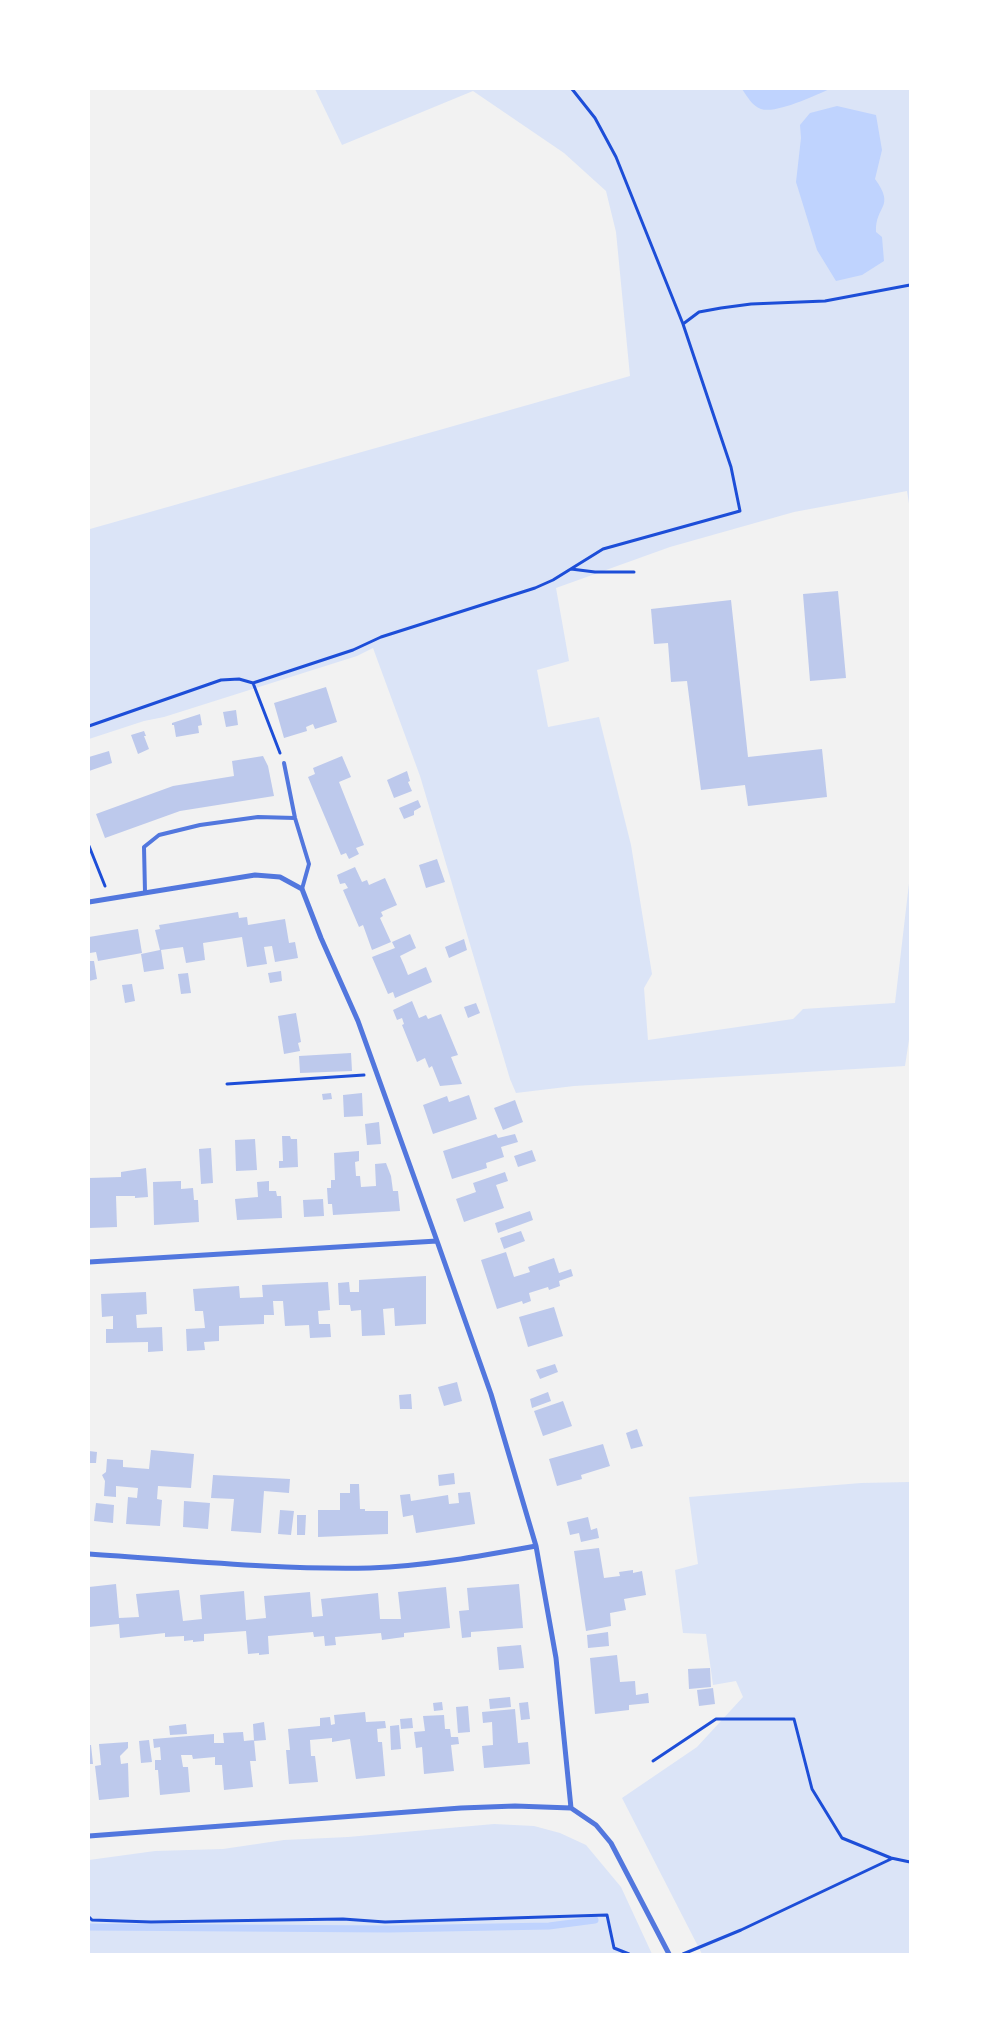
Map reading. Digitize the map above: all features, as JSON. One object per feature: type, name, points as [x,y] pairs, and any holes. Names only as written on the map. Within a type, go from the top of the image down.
[{"type":"street","points":[[89,902],[255,875],[280,877],[302,889],[321,938],[358,1021],[437,1241],[491,1394],[536,1546],[556,1658],[571,1808]]},
{"type":"street","points":[[89,1262],[437,1241]]},
{"type":"street","points":[[89,1554],[288,1568],[372,1568],[458,1560],[536,1546]]},
{"type":"street","points":[[89,1836],[461,1808],[515,1806],[571,1808],[596,1825],[611,1843],[670,1954]]},
{"type":"lane","points":[[284,763],[295,818],[309,864],[302,889]]},
{"type":"lane","points":[[145,892],[144,847],[159,835],[200,825],[258,816],[295,818]]},
{"type":"path","points":[[89,726],[221,680],[239,679],[253,684],[353,650],[381,638],[536,588],[603,549],[740,511],[731,467],[683,324],[616,157],[595,118],[572,89]]},
{"type":"path","points":[[683,324],[699,312],[721,308],[751,304],[825,301],[910,285]]},
{"type":"path","points":[[570,569],[595,572],[634,572]]},
{"type":"path","points":[[253,684],[284,763]]},
{"type":"path","points":[[89,846],[110,898]]},
{"type":"path","points":[[226,1084],[377,1074]]},
{"type":"path","points":[[653,1760],[716,1719],[794,1719],[812,1789],[842,1838],[891,1858],[910,1862]]},
{"type":"path","points":[[683,1954],[741,1930],[891,1858]]},
{"type":"path","points":[[89,1917],[92,1920],[151,1922],[343,1919],[386,1922],[607,1915],[614,1948],[629,1954]]},
{"type":"shaded area","points":[[315,89],[910,89],[910,510],[907,491],[794,512],[670,547],[556,588],[569,661],[537,670],[548,727],[599,717],[631,845],[652,974],[644,988],[648,1040],[793,1019],[803,1009],[895,1003],[910,875],[910,1033],[905,1066],[574,1086],[516,1093],[510,1079],[420,776],[373,648],[357,656],[89,739],[90,529],[630,376],[616,232],[606,191],[564,153],[473,91],[342,145]]},
{"type":"shaded area","points":[[910,1482],[910,1954],[702,1954],[622,1798],[697,1747],[743,1697],[736,1681],[713,1685],[706,1634],[683,1633],[675,1570],[698,1564],[689,1497],[861,1483]]},
{"type":"shaded area","points":[[494,1824],[534,1826],[560,1833],[586,1845],[621,1887],[652,1954],[89,1954],[89,1860],[155,1851],[223,1849],[284,1840],[348,1837]]},
{"type":"water","points":[[742,89],[830,89],[796,103],[768,110],[755,106]]},
{"type":"water","points":[[837,106],[876,115],[882,150],[875,179],[881,188],[884,201],[878,216],[876,232],[882,237],[884,261],[862,275],[836,281],[817,250],[796,182],[801,138],[800,125],[810,113]]},
{"type":"building","points":[[838,591],[846,678],[810,681],[803,594]]},
{"type":"building","points":[[731,600],[748,757],[822,749],[827,797],[748,806],[745,785],[701,790],[687,681],[671,682],[668,643],[654,644],[651,609]]},
{"type":"building","points":[[326,687],[337,722],[315,729],[313,724],[306,727],[307,731],[284,738],[274,703]]},
{"type":"building","points":[[236,710],[238,725],[226,727],[223,712]]},
{"type":"building","points":[[200,714],[202,725],[198,726],[199,733],[176,737],[172,723]]},
{"type":"building","points":[[144,731],[149,749],[138,754],[131,735]]},
{"type":"building","points":[[109,751],[112,763],[89,771],[89,757]]},
{"type":"building","points":[[263,756],[268,766],[274,796],[180,811],[105,838],[96,814],[173,786],[234,776],[232,761]]},
{"type":"building","points":[[342,756],[351,777],[339,782],[364,845],[356,848],[359,854],[349,859],[346,853],[341,855],[308,777],[315,774],[313,768]]},
{"type":"building","points":[[407,771],[410,781],[408,782],[412,791],[394,798],[387,780]]},
{"type":"building","points":[[418,800],[421,807],[414,811],[414,815],[404,819],[399,808]]},
{"type":"building","points":[[437,859],[445,882],[426,888],[419,865]]},
{"type":"building","points":[[355,867],[362,882],[367,880],[369,885],[385,878],[397,905],[381,912],[383,916],[380,918],[391,942],[372,950],[363,925],[359,927],[343,890],[348,888],[345,883],[340,884],[337,875]]},
{"type":"building","points":[[238,912],[239,918],[247,917],[248,925],[285,919],[289,943],[295,942],[298,958],[275,962],[272,946],[264,947],[267,964],[247,967],[242,937],[203,943],[205,960],[186,963],[183,947],[161,950],[164,969],[144,972],[141,954],[160,950],[155,930],[160,929],[159,925]]},
{"type":"building","points":[[138,929],[142,953],[98,961],[96,952],[90,953],[89,937]]},
{"type":"building","points":[[410,934],[416,948],[400,956],[408,975],[426,967],[432,982],[395,998],[393,992],[388,994],[372,957],[395,948],[392,942]]},
{"type":"building","points":[[464,939],[467,950],[449,958],[445,947]]},
{"type":"building","points":[[89,961],[94,961],[97,979],[89,981]]},
{"type":"building","points":[[281,971],[282,981],[270,983],[268,973]]},
{"type":"building","points":[[188,973],[191,993],[181,994],[178,974]]},
{"type":"building","points":[[132,984],[135,1001],[125,1003],[122,985]]},
{"type":"building","points":[[412,1001],[419,1018],[426,1015],[428,1019],[441,1014],[458,1055],[451,1057],[462,1084],[440,1086],[432,1066],[429,1068],[425,1058],[417,1062],[402,1025],[404,1024],[402,1018],[397,1020],[393,1010]]},
{"type":"building","points":[[476,1003],[480,1013],[468,1018],[464,1007]]},
{"type":"building","points":[[296,1013],[301,1042],[298,1043],[300,1051],[284,1054],[278,1016]]},
{"type":"building","points":[[351,1053],[352,1071],[300,1073],[299,1056]]},
{"type":"building","points":[[331,1093],[332,1099],[323,1100],[322,1094]]},
{"type":"building","points":[[362,1093],[363,1116],[344,1117],[343,1095]]},
{"type":"building","points":[[469,1095],[477,1119],[433,1134],[423,1105],[447,1096],[449,1102]]},
{"type":"building","points":[[515,1100],[523,1122],[503,1130],[494,1108]]},
{"type":"building","points":[[379,1122],[381,1144],[367,1145],[365,1124]]},
{"type":"building","points":[[496,1134],[498,1138],[515,1134],[518,1142],[501,1147],[504,1157],[486,1163],[487,1168],[452,1179],[443,1151]]},
{"type":"building","points":[[282,1136],[290,1136],[291,1139],[297,1139],[298,1167],[279,1168],[279,1161],[283,1161]]},
{"type":"building","points":[[255,1139],[257,1170],[236,1171],[235,1140]]},
{"type":"building","points":[[211,1148],[213,1183],[201,1184],[199,1149]]},
{"type":"building","points":[[532,1150],[536,1161],[518,1167],[514,1156]]},
{"type":"building","points":[[359,1151],[359,1161],[355,1162],[356,1176],[360,1176],[361,1187],[376,1186],[375,1164],[386,1163],[391,1176],[393,1191],[398,1191],[400,1211],[333,1215],[332,1204],[328,1204],[327,1188],[331,1188],[331,1180],[335,1180],[334,1153]]},
{"type":"building","points":[[146,1168],[148,1197],[116,1196],[117,1227],[89,1228],[89,1178],[121,1177],[121,1172]]},
{"type":"building","points":[[505,1172],[508,1181],[496,1185],[504,1208],[464,1222],[456,1199],[476,1192],[473,1183]]},
{"type":"building","points":[[181,1181],[181,1189],[193,1188],[194,1200],[198,1200],[199,1222],[154,1225],[153,1182]]},
{"type":"building","points":[[269,1181],[269,1191],[276,1191],[277,1196],[281,1196],[282,1218],[237,1220],[235,1199],[258,1197],[257,1182]]},
{"type":"building","points":[[323,1199],[324,1216],[304,1217],[303,1200]]},
{"type":"building","points":[[530,1211],[533,1220],[498,1233],[495,1223]]},
{"type":"building","points":[[521,1231],[525,1241],[504,1249],[500,1238]]},
{"type":"building","points":[[506,1252],[514,1277],[530,1272],[528,1267],[554,1258],[559,1273],[571,1269],[573,1276],[559,1281],[560,1286],[549,1290],[548,1287],[529,1293],[531,1301],[523,1304],[522,1301],[497,1309],[481,1260]]},
{"type":"building","points":[[426,1276],[426,1324],[395,1326],[394,1308],[383,1309],[385,1335],[362,1336],[361,1310],[351,1311],[350,1305],[339,1305],[338,1283],[349,1282],[350,1292],[359,1292],[359,1280]]},
{"type":"building","points":[[328,1282],[330,1310],[318,1311],[319,1324],[330,1324],[331,1337],[310,1338],[309,1325],[285,1326],[283,1301],[273,1301],[274,1315],[264,1315],[264,1324],[219,1326],[219,1341],[204,1342],[205,1350],[187,1351],[186,1329],[205,1328],[203,1311],[195,1311],[193,1289],[239,1286],[240,1298],[263,1297],[262,1285]]},
{"type":"building","points":[[146,1292],[147,1314],[136,1315],[137,1328],[162,1327],[163,1351],[148,1352],[148,1342],[106,1343],[106,1329],[113,1329],[113,1316],[102,1317],[101,1294]]},
{"type":"building","points":[[554,1307],[563,1336],[528,1347],[519,1317]]},
{"type":"building","points":[[555,1364],[558,1372],[540,1379],[536,1370]]},
{"type":"building","points":[[457,1382],[462,1401],[444,1406],[438,1387]]},
{"type":"building","points":[[548,1392],[551,1401],[532,1408],[530,1399]]},
{"type":"building","points":[[411,1394],[412,1409],[400,1409],[399,1395]]},
{"type":"building","points":[[563,1401],[572,1426],[543,1436],[534,1411]]},
{"type":"building","points":[[637,1429],[643,1446],[631,1449],[626,1433]]},
{"type":"building","points":[[603,1444],[610,1466],[581,1475],[582,1479],[557,1486],[549,1459]]},
{"type":"building","points":[[151,1450],[194,1454],[191,1488],[158,1486],[157,1499],[162,1500],[160,1526],[126,1524],[128,1497],[137,1498],[138,1488],[116,1486],[116,1497],[104,1496],[105,1481],[102,1475],[106,1472],[107,1459],[123,1460],[123,1467],[149,1469]]},
{"type":"building","points":[[89,1451],[97,1452],[96,1463],[89,1463]]},
{"type":"building","points":[[454,1473],[455,1484],[439,1486],[438,1475]]},
{"type":"building","points":[[213,1475],[290,1479],[289,1493],[264,1491],[261,1533],[231,1531],[234,1499],[211,1498]]},
{"type":"building","points":[[350,1484],[359,1484],[360,1509],[365,1509],[365,1511],[388,1511],[388,1534],[318,1537],[318,1510],[340,1510],[340,1493],[350,1493]]},
{"type":"building","points":[[470,1492],[475,1524],[416,1533],[413,1515],[403,1517],[400,1495],[410,1494],[411,1501],[448,1495],[449,1504],[459,1503],[458,1493]]},
{"type":"building","points":[[184,1501],[210,1503],[208,1529],[183,1527]]},
{"type":"building","points":[[96,1503],[114,1505],[113,1523],[94,1521]]},
{"type":"building","points":[[280,1510],[294,1511],[291,1535],[278,1534]]},
{"type":"building","points":[[297,1515],[306,1515],[305,1535],[297,1535]]},
{"type":"building","points":[[588,1517],[591,1530],[597,1528],[599,1538],[581,1542],[579,1533],[570,1535],[567,1522]]},
{"type":"building","points":[[599,1548],[604,1578],[620,1576],[619,1572],[633,1570],[633,1573],[642,1571],[646,1595],[624,1599],[626,1610],[610,1613],[611,1626],[586,1631],[574,1551]]},
{"type":"building","points":[[116,1584],[119,1618],[139,1617],[136,1594],[179,1590],[183,1621],[202,1619],[200,1595],[244,1591],[246,1620],[266,1618],[264,1596],[310,1592],[312,1617],[323,1616],[321,1599],[378,1593],[380,1619],[401,1619],[398,1592],[446,1587],[450,1628],[404,1633],[404,1637],[382,1640],[381,1633],[335,1637],[336,1645],[325,1646],[324,1636],[314,1637],[313,1632],[268,1636],[269,1654],[259,1655],[259,1653],[248,1654],[246,1631],[204,1634],[204,1641],[193,1642],[193,1640],[184,1641],[184,1636],[165,1637],[165,1633],[120,1638],[119,1624],[89,1627],[89,1587]]},
{"type":"building","points":[[519,1584],[523,1628],[471,1632],[471,1637],[462,1638],[459,1611],[469,1610],[467,1588]]},
{"type":"building","points":[[608,1632],[609,1646],[588,1648],[587,1635]]},
{"type":"building","points":[[521,1645],[524,1668],[499,1670],[497,1647]]},
{"type":"building","points":[[617,1655],[620,1682],[635,1681],[636,1695],[648,1693],[649,1703],[629,1705],[629,1710],[595,1714],[590,1658]]},
{"type":"building","points":[[710,1668],[711,1687],[689,1689],[688,1669]]},
{"type":"building","points":[[713,1688],[715,1704],[699,1706],[697,1690]]},
{"type":"building","points":[[510,1697],[511,1707],[490,1709],[489,1699]]},
{"type":"building","points":[[442,1702],[443,1710],[434,1711],[433,1703]]},
{"type":"building","points":[[528,1702],[530,1719],[521,1720],[519,1703]]},
{"type":"building","points":[[468,1706],[470,1732],[458,1733],[456,1707]]},
{"type":"building","points":[[515,1709],[518,1743],[528,1742],[530,1764],[484,1768],[482,1746],[493,1745],[492,1722],[483,1723],[482,1712]]},
{"type":"building","points":[[365,1712],[366,1722],[385,1721],[386,1728],[377,1729],[378,1742],[382,1742],[385,1776],[356,1779],[350,1739],[332,1742],[332,1738],[310,1740],[311,1756],[315,1756],[318,1782],[289,1784],[286,1750],[290,1750],[288,1729],[320,1726],[320,1718],[330,1717],[331,1725],[335,1724],[334,1715]]},
{"type":"building","points":[[444,1715],[445,1729],[450,1729],[451,1737],[458,1737],[459,1744],[451,1745],[454,1771],[424,1774],[422,1747],[416,1748],[414,1732],[425,1731],[423,1716]]},
{"type":"building","points":[[412,1718],[413,1728],[401,1729],[400,1719]]},
{"type":"building","points":[[264,1722],[266,1740],[254,1741],[253,1724]]},
{"type":"building","points":[[186,1724],[187,1734],[170,1735],[169,1726]]},
{"type":"building","points":[[399,1725],[401,1749],[391,1750],[390,1726]]},
{"type":"building","points":[[243,1732],[244,1741],[254,1740],[256,1761],[250,1761],[253,1787],[224,1790],[222,1765],[215,1765],[215,1757],[193,1759],[192,1755],[181,1755],[183,1767],[188,1767],[190,1792],[160,1795],[158,1770],[155,1770],[155,1760],[161,1760],[160,1747],[154,1748],[153,1739],[214,1734],[214,1743],[224,1743],[223,1733]]},
{"type":"building","points":[[149,1740],[152,1762],[141,1763],[139,1741]]},
{"type":"building","points":[[128,1742],[128,1748],[120,1756],[121,1764],[128,1763],[129,1797],[99,1800],[95,1766],[101,1765],[99,1744]]},
{"type":"building","points":[[89,1745],[91,1745],[93,1764],[89,1764]]},
{"type":"waterway","points":[[89,1927],[389,1929],[549,1926],[595,1920]]}]
